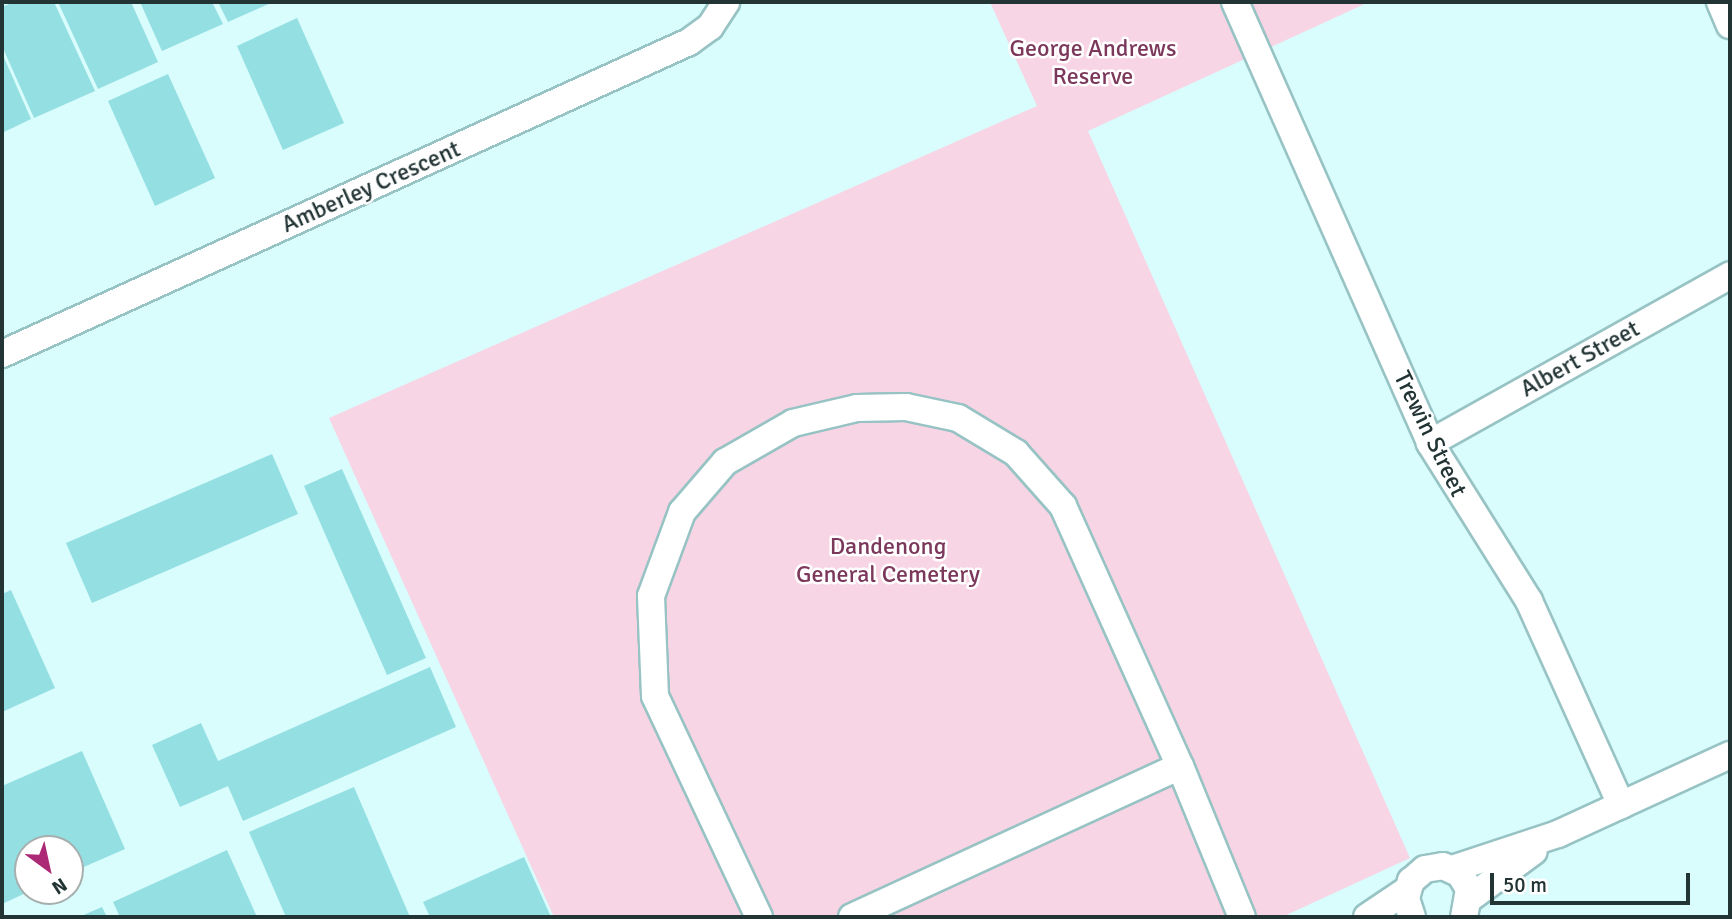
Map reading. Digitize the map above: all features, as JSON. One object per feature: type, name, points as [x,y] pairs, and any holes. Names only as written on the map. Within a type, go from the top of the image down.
[{"type":"street","name":"Amberley Crescent","points":[[2,355],[689,42],[710,27],[726,2]]},
{"type":"street","name":"Trewin Street","points":[[1235,2],[1430,443],[1529,601],[1621,805]]},
{"type":"street","points":[[1720,2],[1730,25]]},
{"type":"street","name":"Albert Street","points":[[1430,443],[1730,275]]},
{"type":"street","points":[[759,917],[655,696],[651,596],[682,512],[724,462],[793,423],[857,408],[906,407],[958,418],[1016,453],[1063,506],[1180,766],[1242,917]]},
{"type":"street","points":[[1367,917],[1407,890],[1425,869],[1452,869],[1558,834],[1730,755]]},
{"type":"street","points":[[852,917],[1180,766]]},
{"type":"street","points":[[1466,912],[1558,834]]},
{"type":"street","points":[[1452,869],[1466,881],[1466,912]]},
{"type":"street","points":[[1407,890],[1412,917]]},
{"type":"green space","name":"Dandenong General Cemetery","points":[[990,2],[1369,2],[1088,131],[1410,858],[1282,917],[554,917],[329,418],[1037,106]]},
{"type":"building","points":[[14,2],[54,2],[95,91],[34,118],[2,46],[2,7]]},
{"type":"building","points":[[58,2],[131,2],[158,62],[98,89]]},
{"type":"building","points":[[140,2],[212,2],[223,24],[162,51]]},
{"type":"building","points":[[218,2],[273,2],[228,22]]},
{"type":"building","points":[[297,18],[344,123],[283,150],[237,46]]},
{"type":"building","points":[[2,53],[31,119],[2,133]]},
{"type":"building","points":[[168,74],[215,178],[155,206],[108,101]]},
{"type":"building","points":[[272,454],[298,514],[92,603],[66,543]]},
{"type":"building","points":[[342,469],[426,658],[387,675],[304,486]]},
{"type":"building","points":[[11,590],[55,688],[2,712],[2,594]]},
{"type":"building","points":[[430,667],[456,727],[243,821],[228,786],[180,807],[152,745],[201,723],[218,761]]},
{"type":"building","points":[[82,751],[125,849],[84,867],[84,835],[14,835],[14,898],[2,904],[2,786]]},
{"type":"building","points":[[354,787],[410,917],[286,917],[249,832]]},
{"type":"building","points":[[227,850],[257,917],[120,917],[113,902]]},
{"type":"building","points":[[524,857],[551,917],[430,917],[423,902]]},
{"type":"building","points":[[102,907],[107,917],[79,917]]},
{"type":"park label","name":"George Andrews Reserve","points":[[1093,63]]}]
